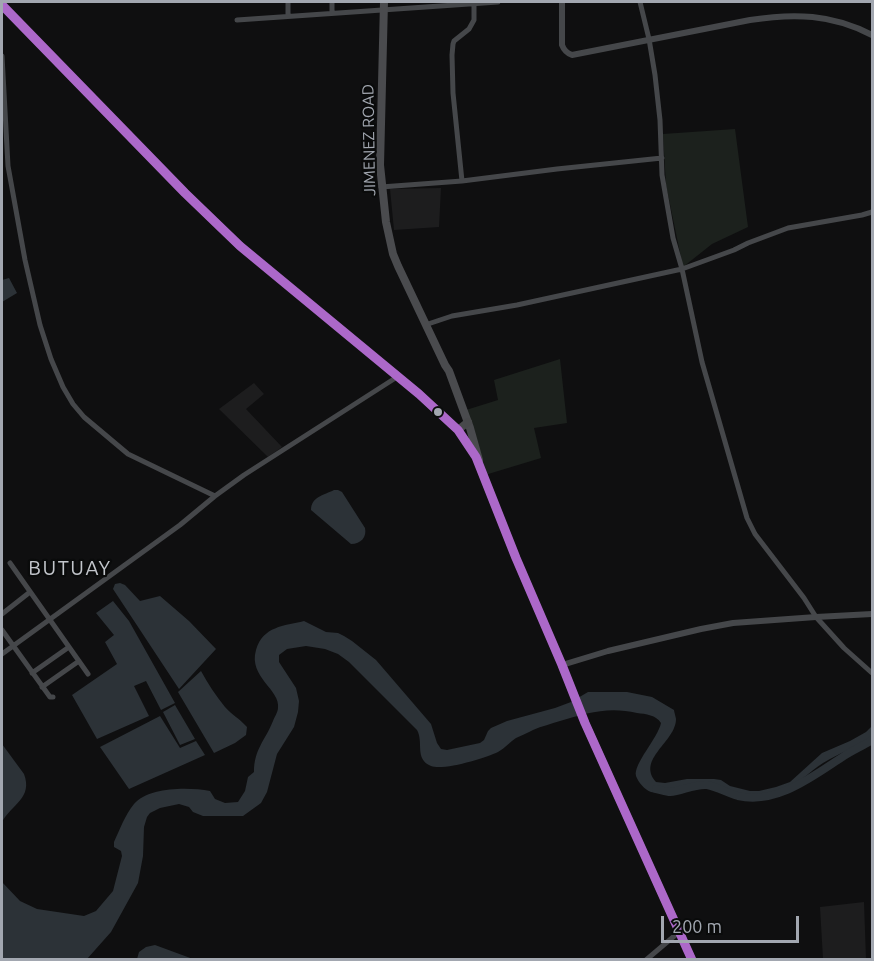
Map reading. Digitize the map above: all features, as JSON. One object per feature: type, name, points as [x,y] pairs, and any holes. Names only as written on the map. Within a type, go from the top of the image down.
[{"type":"highway","points":[[2,5],[185,193],[240,246],[419,394],[463,426],[585,723],[692,960]]},
{"type":"main road","name":"JIMENEZ ROAD","points":[[384,2],[380,165],[386,222],[393,254],[445,365],[463,426],[480,467]]},
{"type":"street","points":[[288,2],[288,16]]},
{"type":"street","points":[[332,2],[332,13]]},
{"type":"street","points":[[237,20],[498,2]]},
{"type":"street","points":[[562,2],[562,45],[567,54],[577,55],[649,39],[776,16],[825,18],[847,23],[873,35]]},
{"type":"street","points":[[640,2],[649,39],[660,120],[664,193],[673,238],[702,362],[747,518],[755,534],[816,617],[844,648],[873,673]]},
{"type":"street","points":[[462,181],[453,93],[452,55],[454,41],[469,29],[474,20],[474,4]]},
{"type":"street","points":[[2,56],[9,176],[40,324],[58,376],[73,404],[84,417],[128,454],[215,496]]},
{"type":"street","points":[[381,187],[462,181],[662,158]]},
{"type":"street","points":[[425,325],[452,316],[517,305],[682,269],[788,228],[873,212]]},
{"type":"street","points":[[2,654],[180,525],[215,496],[397,376]]},
{"type":"street","points":[[10,563],[88,674]]},
{"type":"street","points":[[2,614],[30,592]]},
{"type":"street","points":[[562,665],[608,651],[733,623],[873,614]]},
{"type":"street","points":[[2,630],[42,687],[50,697],[53,697]]},
{"type":"street","points":[[32,673],[69,647]]},
{"type":"street","points":[[42,687],[79,661]]},
{"type":"street","points":[[646,960],[679,932]]},
{"type":"shaded area","points":[[735,129],[748,227],[712,244],[683,267],[666,185],[663,134]]},
{"type":"shaded area","points":[[441,188],[439,227],[394,230],[390,189]]},
{"type":"shaded area","points":[[9,278],[17,293],[2,302],[2,280]]},
{"type":"shaded area","points":[[560,359],[567,423],[534,428],[541,458],[485,475],[466,410],[498,400],[494,380]]},
{"type":"shaded area","points":[[254,383],[264,394],[246,409],[282,447],[268,457],[219,409]]},
{"type":"shaded area","points":[[334,490],[342,492],[365,528],[364,537],[358,543],[351,544],[311,510],[316,499]]},
{"type":"shaded area","points":[[115,584],[125,585],[140,601],[160,596],[216,649],[179,689],[113,589]]},
{"type":"shaded area","points":[[113,601],[129,621],[175,703],[161,710],[146,681],[134,686],[149,716],[97,739],[72,695],[117,664],[105,642],[114,635],[96,613]]},
{"type":"shaded area","points":[[304,621],[326,632],[344,636],[376,660],[431,724],[441,749],[447,750],[480,743],[491,728],[507,721],[555,708],[588,692],[627,692],[652,697],[674,710],[676,719],[674,727],[651,766],[651,774],[656,782],[714,779],[721,780],[730,786],[759,791],[790,782],[822,753],[850,741],[872,726],[872,738],[823,763],[787,788],[761,795],[740,794],[705,783],[656,793],[649,791],[638,781],[636,771],[661,723],[650,715],[617,710],[588,713],[540,727],[518,737],[492,755],[464,763],[437,767],[431,766],[423,759],[417,730],[349,662],[325,649],[306,646],[287,649],[279,655],[279,662],[296,688],[299,701],[298,712],[294,727],[277,754],[267,792],[261,803],[243,816],[203,816],[179,804],[160,808],[150,813],[144,827],[143,856],[138,883],[111,932],[87,959],[2,959],[2,882],[20,901],[37,909],[84,916],[96,911],[113,891],[122,856],[121,851],[114,847],[114,842],[128,813],[141,798],[159,791],[191,789],[210,791],[215,799],[225,803],[238,802],[245,791],[248,777],[254,772],[258,751],[278,710],[275,695],[256,668],[256,650],[264,636],[275,628]]},
{"type":"shaded area","points":[[201,671],[225,707],[247,727],[246,735],[214,753],[178,692]]},
{"type":"shaded area","points":[[175,705],[195,739],[180,745],[163,712]]},
{"type":"shaded area","points":[[160,716],[180,748],[196,741],[205,755],[129,789],[100,747]]},
{"type":"shaded area","points":[[2,744],[24,774],[26,789],[24,795],[2,822]]},
{"type":"shaded area","points":[[864,902],[866,959],[823,959],[820,907]]},
{"type":"shaded area","points":[[155,945],[193,959],[137,959],[139,952]]},
{"type":"waterway","points":[[656,789],[670,792],[707,785],[738,796],[752,798],[781,793],[872,740]]},
{"type":"transit line","points":[[2,5],[185,193],[240,246],[419,394],[458,430],[476,457],[585,723],[692,960]]},
{"type":"district","name":"BUTUAY","points":[[70,568]]}]
